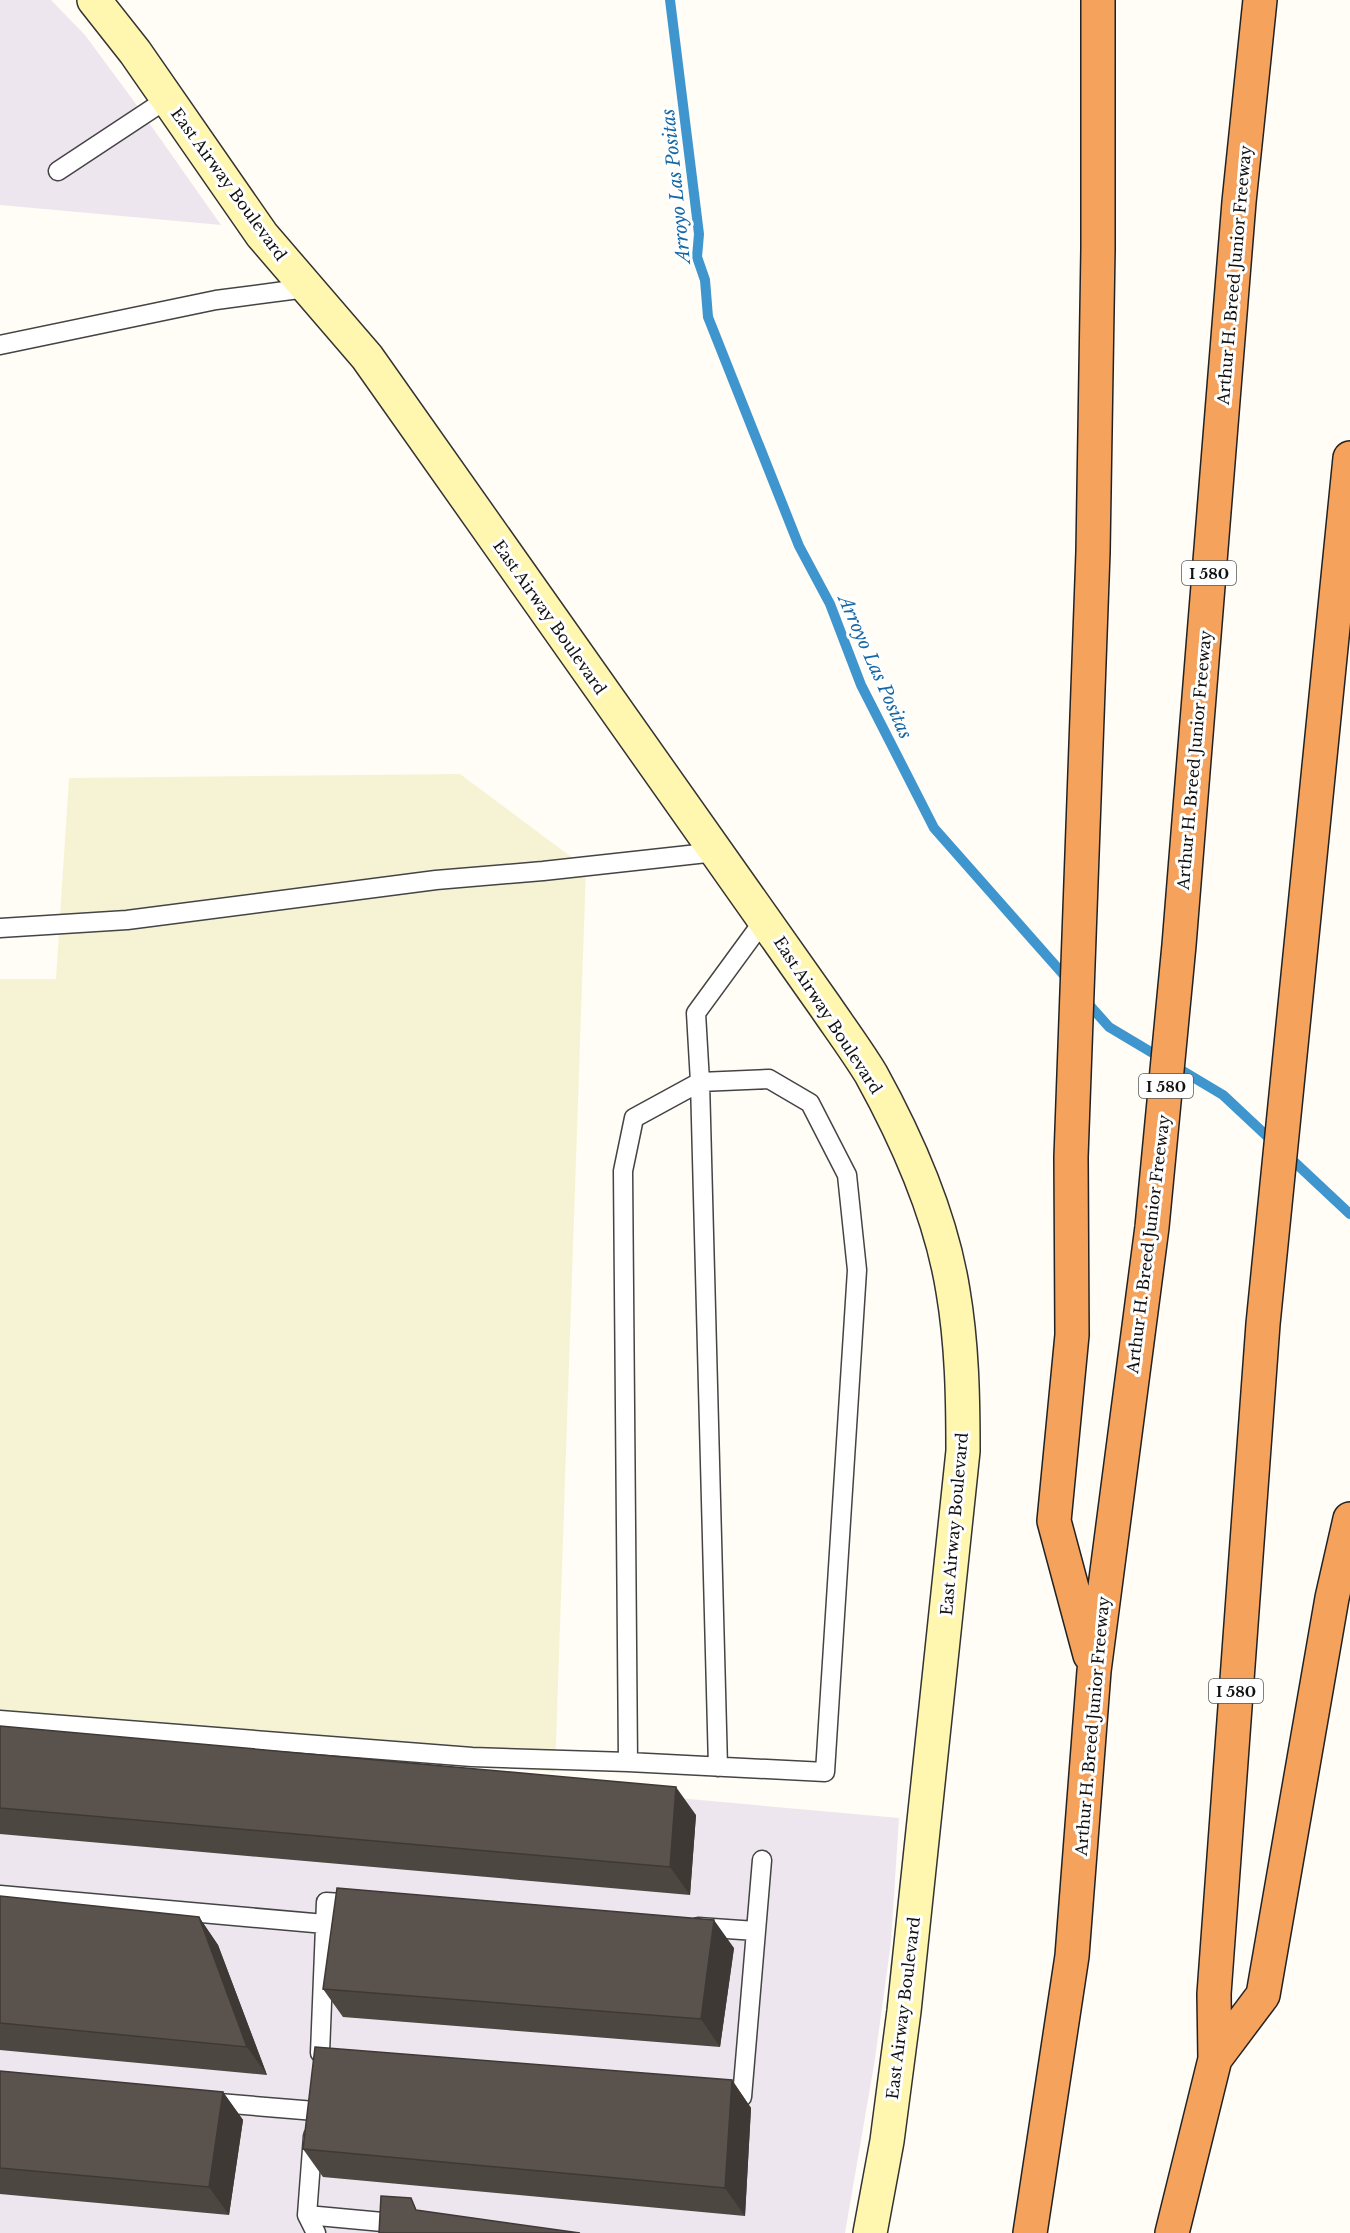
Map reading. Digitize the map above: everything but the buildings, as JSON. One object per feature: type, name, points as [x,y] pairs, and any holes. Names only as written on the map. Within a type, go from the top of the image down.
[{"type":"highway","points":[[1094,1671],[1054,1521],[1072,1335],[1071,1157],[1093,552],[1098,249],[1098,0]]},
{"type":"highway","name":"Arthur H. Breed Junior Freeway","points":[[1030,2233],[1072,1956],[1094,1671],[1152,1227],[1179,945],[1239,202],[1260,0]]},
{"type":"highway","name":"I 580","points":[[1172,2233],[1215,2058],[1214,1994],[1263,1324],[1350,458]]},
{"type":"highway","points":[[1215,2058],[1263,1995],[1332,1598],[1350,1519]]},
{"type":"main road","name":"East Airway Boulevard","points":[[94,0],[135,52],[262,235],[367,357],[870,1073],[905,1139],[934,1214],[953,1290],[963,1372],[963,1451],[905,1999],[887,2140],[870,2233]]},
{"type":"lane","points":[[58,171],[167,99]]},
{"type":"lane","points":[[0,345],[216,300],[307,288]]},
{"type":"lane","points":[[0,928],[127,920],[436,880],[716,852]]},
{"type":"lane","points":[[718,1767],[700,1082],[696,1013],[764,920]]},
{"type":"lane","points":[[0,1720],[472,1757],[825,1772],[857,1270],[847,1175],[810,1103],[770,1079],[700,1082],[634,1118],[623,1171],[628,1762]]},
{"type":"lane","points":[[706,2093],[742,2097],[762,1860]]},
{"type":"lane","points":[[0,1895],[325,1924]]},
{"type":"lane","points":[[324,2058],[326,1902],[373,1905]]},
{"type":"lane","points":[[684,1926],[756,1931]]},
{"type":"lane","points":[[315,2233],[307,2215],[317,2088]]},
{"type":"lane","points":[[187,2100],[315,2111]]},
{"type":"lane","points":[[307,2215],[420,2225]]},
{"type":"shaded area","points":[[0,0],[51,0],[85,35],[221,225],[0,205]]},
{"type":"shaded area","points":[[460,774],[586,868],[555,1772],[0,1723],[0,979],[56,979],[69,778]]},
{"type":"shaded area","points":[[0,1737],[899,1818],[891,1942],[875,2059],[845,2233],[0,2233]]},
{"type":"waterway","name":"Arroyo Las Positas","points":[[670,0],[699,234],[697,257],[705,280],[708,317],[799,546],[830,604],[861,685],[934,828],[1070,982]]},
{"type":"waterway","name":"Arroyo Las Positas","points":[[1084,999],[1109,1027],[1223,1095],[1350,1214]]}]
